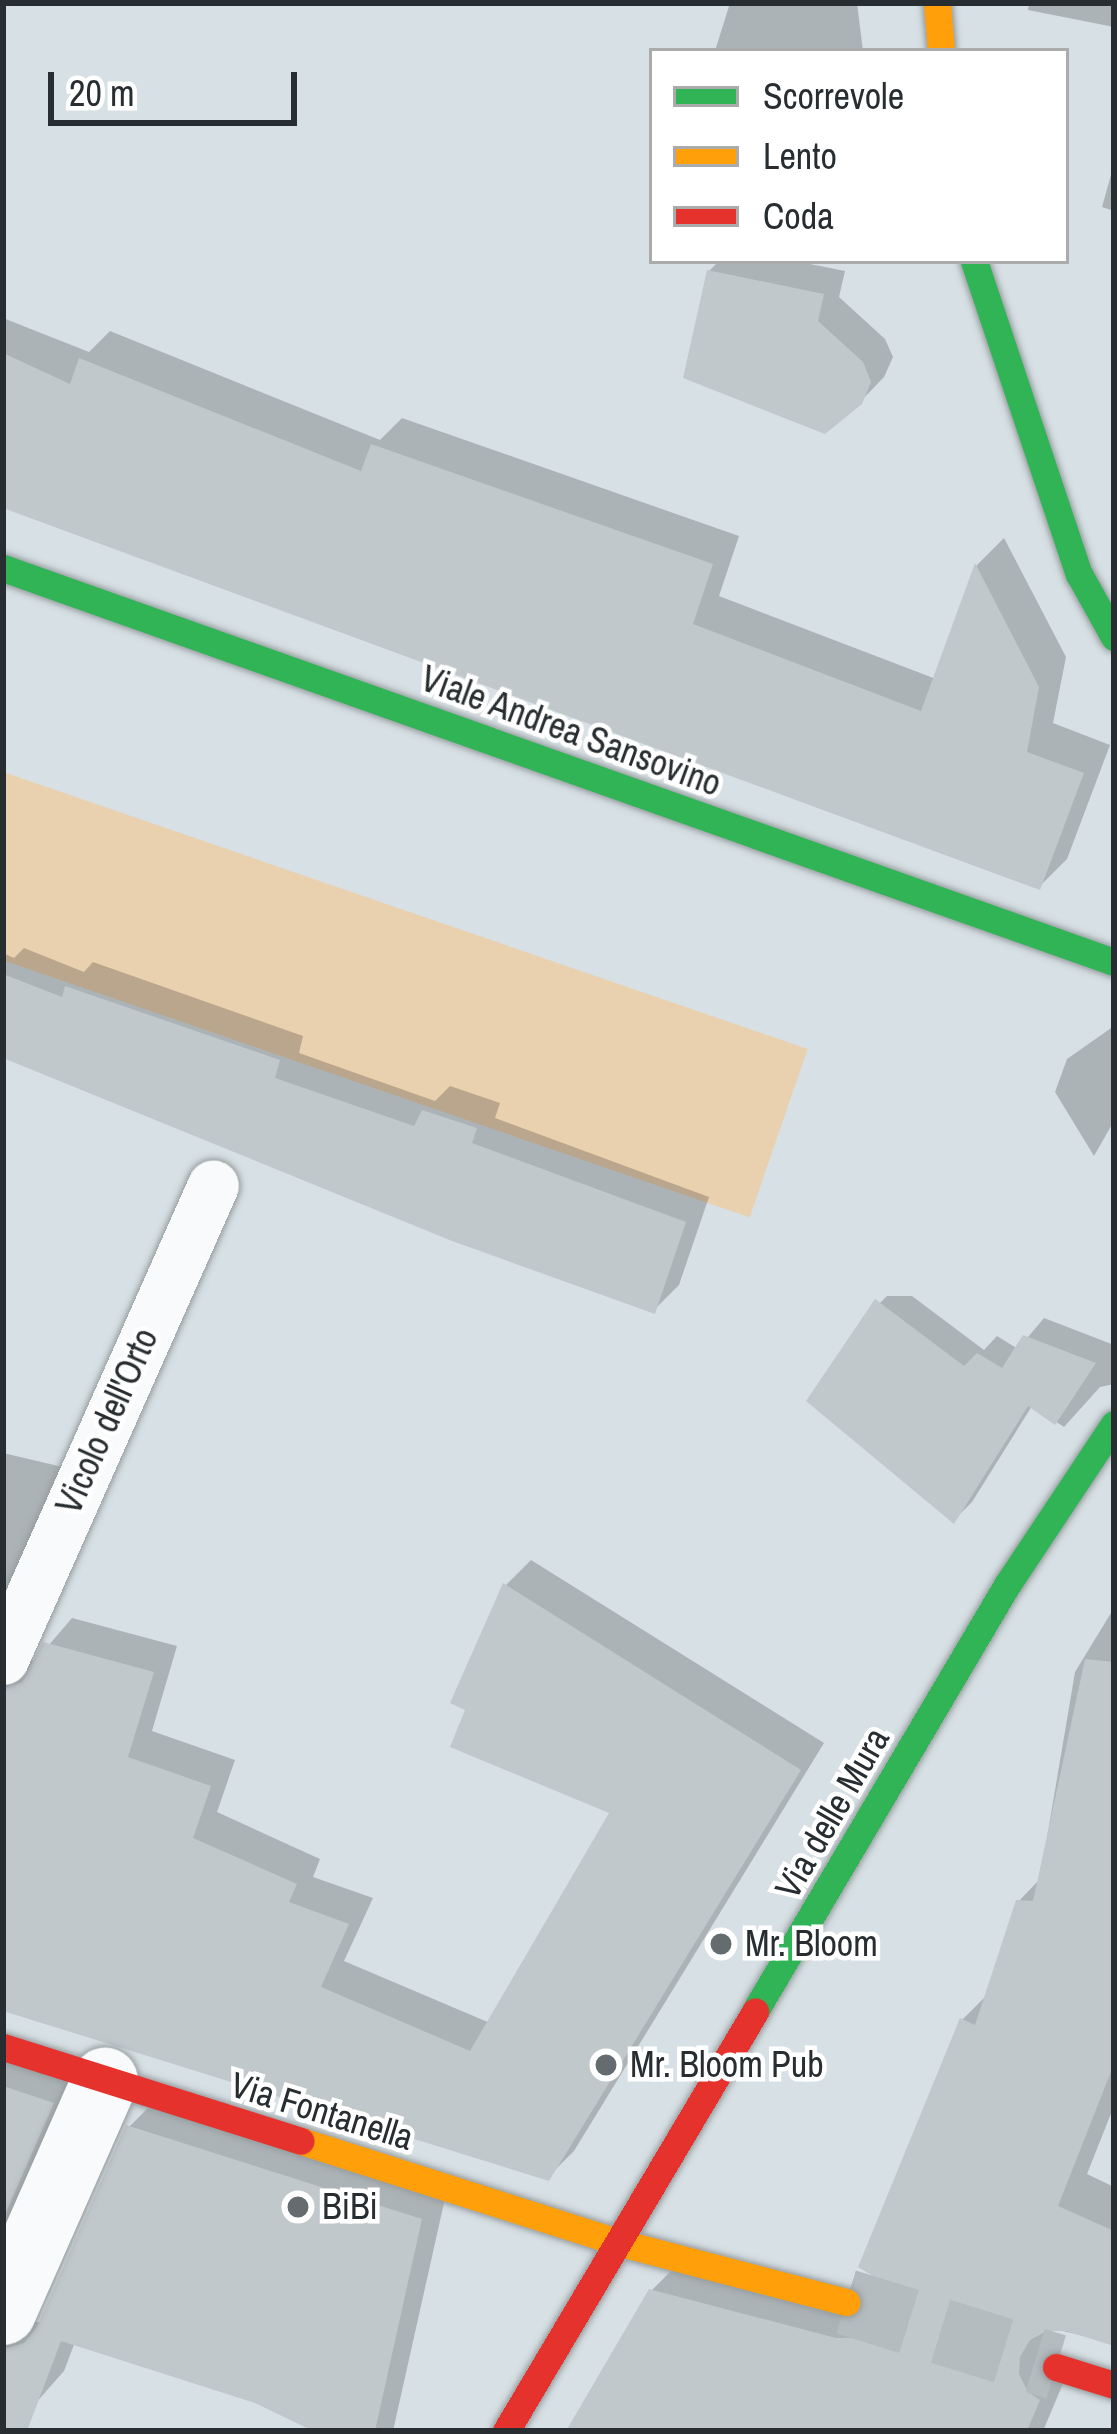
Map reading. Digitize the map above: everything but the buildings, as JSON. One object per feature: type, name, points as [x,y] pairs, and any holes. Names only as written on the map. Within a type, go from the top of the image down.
[{"type":"street","points":[[937,3],[941,48]]},
{"type":"street","points":[[975,264],[1079,574],[1114,637]]},
{"type":"street","name":"Viale Andrea Sansovino","points":[[3,568],[1114,962]]},
{"type":"street","name":"Via delle Mura","points":[[506,2431],[1007,1585],[1114,1424]]},
{"type":"street","name":"Via Fontanella","points":[[3,2048],[621,2243],[846,2302]]},
{"type":"street","points":[[3,2312],[105,2080]]},
{"type":"street","points":[[1055,2367],[1114,2384]]},
{"type":"lane","name":"Vicolo dell'Orto","points":[[3,1658],[213,1185]]},
{"type":"shaded area","points":[[3,772],[808,1049],[750,1217],[3,960]]},
{"type":"tunnel","points":[[846,2302],[1056,2367]]},
{"type":"traffic: fast","points":[[975,264],[1079,574],[1114,637]]},
{"type":"traffic: fast","points":[[3,568],[1114,962]]},
{"type":"traffic: fast","points":[[755,2011],[1007,1585],[1114,1424]]},
{"type":"traffic: slow","points":[[937,3],[941,48]]},
{"type":"traffic: slow","points":[[301,2141],[621,2243],[846,2302]]},
{"type":"traffic: jam","points":[[506,2431],[755,2011]]},
{"type":"traffic: jam","points":[[3,2047],[301,2141]]},
{"type":"traffic: jam","points":[[1056,2367],[1114,2385]]},
{"type":"place","name":"Mr. Bloom","points":[[721,1944]]},
{"type":"place","name":"Mr. Bloom Pub","points":[[606,2065]]},
{"type":"place","name":"BiBi","points":[[298,2207]]}]
